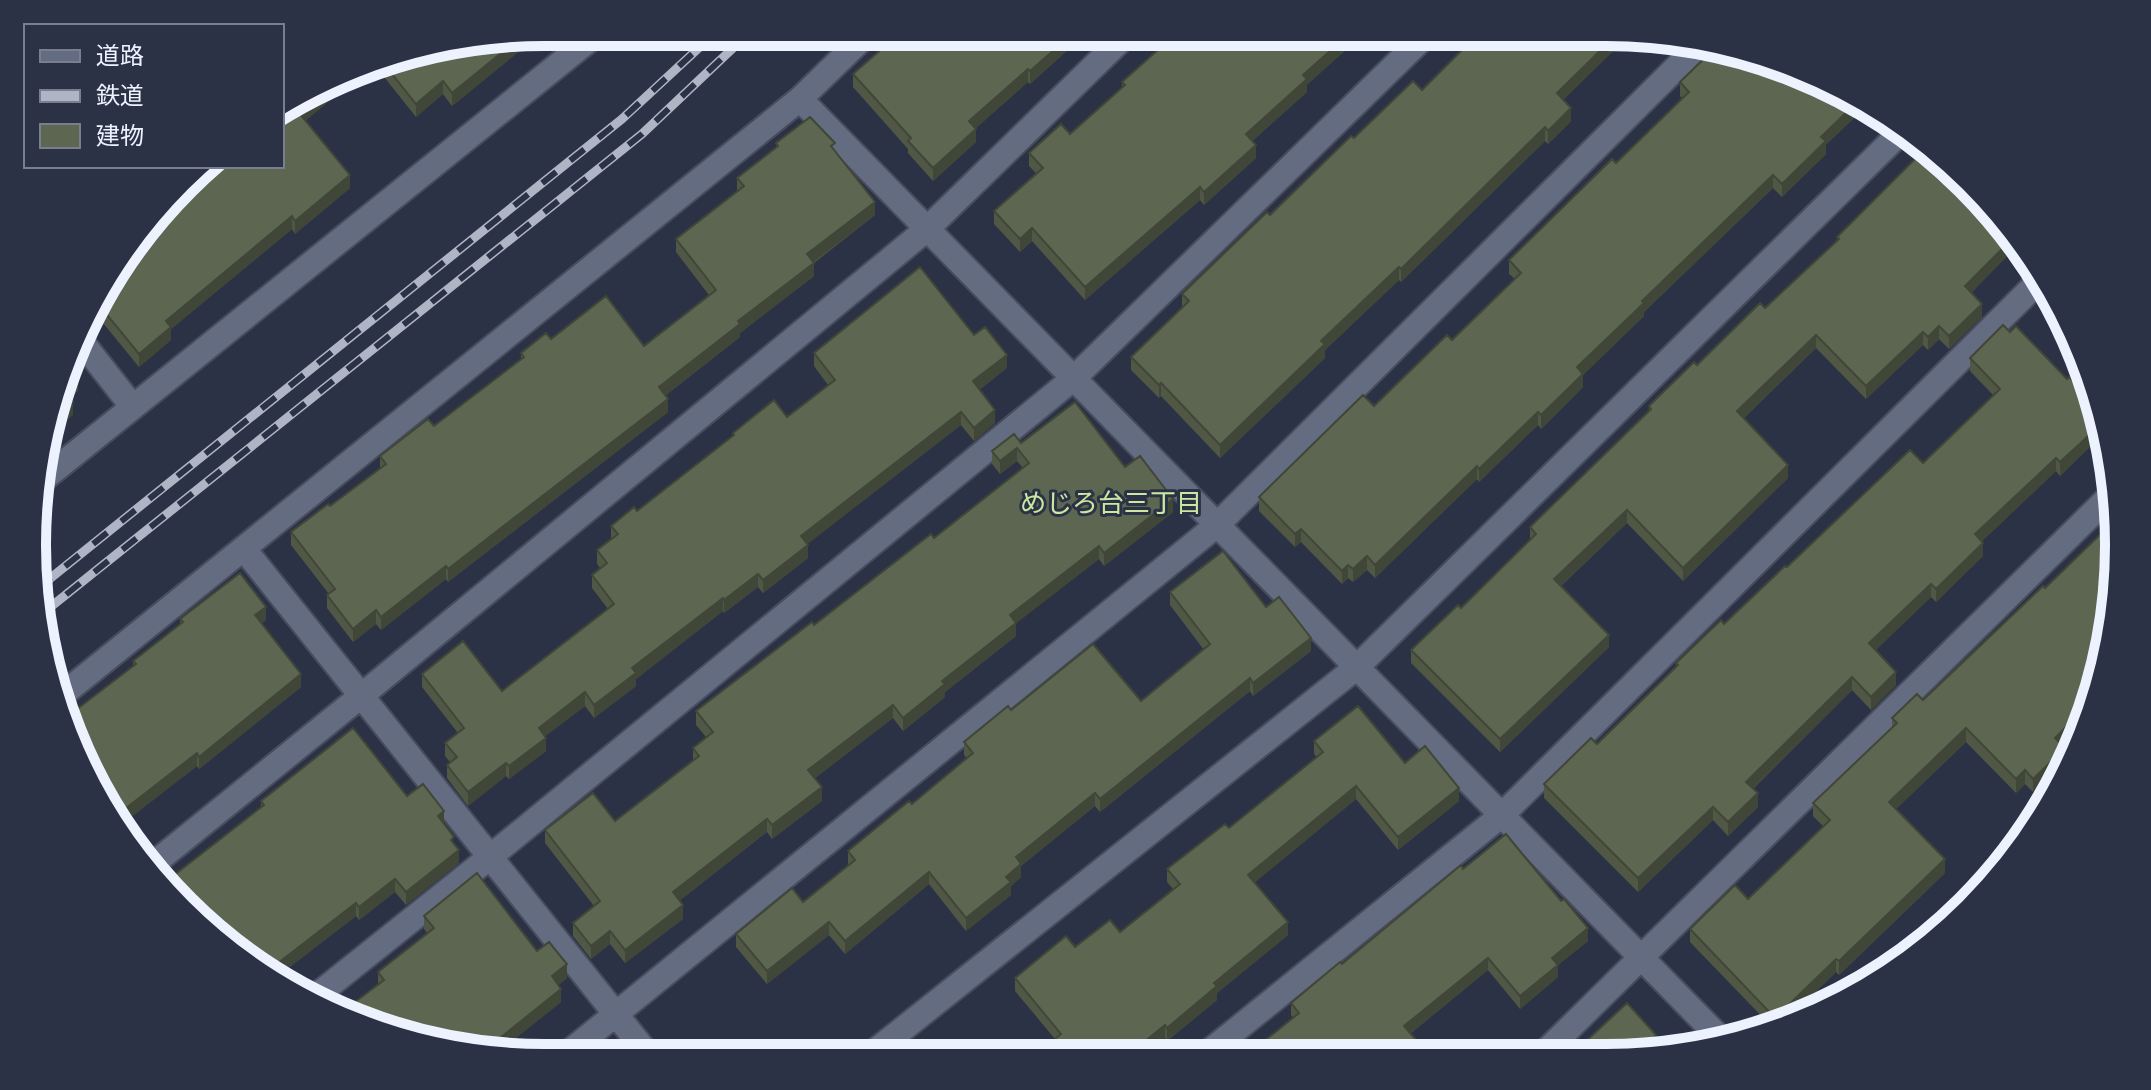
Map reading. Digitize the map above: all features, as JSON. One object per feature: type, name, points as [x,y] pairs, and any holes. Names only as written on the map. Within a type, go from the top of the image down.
[{"type":"street","points":[[51,472],[582,46]]},
{"type":"street","points":[[68,690],[800,99],[855,46]]},
{"type":"street","points":[[158,860],[927,229],[1115,46]]},
{"type":"street","points":[[321,992],[1074,378],[1415,46]]},
{"type":"street","points":[[579,1044],[1217,525],[1690,54]]},
{"type":"street","points":[[800,99],[1714,1032]]},
{"type":"street","points":[[884,1044],[1357,667],[1895,138]]},
{"type":"street","points":[[1219,1044],[1502,815],[2033,287]]},
{"type":"street","points":[[87,348],[132,406]]},
{"type":"street","points":[[1553,1044],[2103,503]]},
{"type":"street","points":[[244,549],[640,1044]]},
{"type":"building","points":[[885,46],[1059,46],[969,121],[976,129],[933,168],[908,141],[911,138],[853,74]]},
{"type":"building","points":[[1162,46],[1335,46],[1303,75],[1307,79],[1246,134],[1256,145],[1204,192],[1200,187],[1085,287],[1032,228],[1020,239],[994,211],[1043,168],[1029,153],[1061,124],[1070,134],[1125,85],[1122,82]]},
{"type":"building","points":[[1466,46],[1605,46],[1557,93],[1571,108],[1548,131],[1545,127],[1401,269],[1399,267],[1321,341],[1325,344],[1220,445],[1161,383],[1159,385],[1131,357],[1189,301],[1182,294],[1267,212],[1270,215],[1413,81],[1422,90]]},
{"type":"building","points":[[508,47],[452,93],[443,81],[416,104],[389,71],[448,56]]},
{"type":"building","points":[[1706,57],[1766,72],[1849,109],[1821,137],[1826,141],[1782,184],[1773,175],[1642,301],[1644,303],[1577,367],[1583,374],[1541,415],[1538,412],[1479,469],[1477,466],[1375,565],[1367,556],[1353,569],[1348,565],[1342,571],[1301,529],[1295,534],[1259,497],[1363,395],[1374,406],[1447,335],[1452,340],[1521,273],[1509,260],[1612,159],[1616,163],[1689,92],[1680,82]]},
{"type":"building","points":[[307,107],[299,113],[350,175],[295,221],[292,216],[166,321],[171,327],[139,354],[104,311],[149,241],[192,192],[218,168],[284,168],[284,120]]},
{"type":"building","points":[[810,117],[835,143],[831,146],[875,202],[807,254],[814,263],[659,387],[668,399],[448,569],[446,566],[381,617],[376,610],[353,629],[327,595],[335,589],[291,532],[386,464],[380,456],[428,419],[434,426],[524,357],[521,353],[546,333],[551,339],[606,296],[644,346],[716,290],[676,239],[744,186],[737,178]]},
{"type":"building","points":[[1918,156],[1959,192],[2005,246],[1965,286],[1982,304],[1949,336],[1939,326],[1928,337],[1923,332],[1866,386],[1816,335],[1737,411],[1788,465],[1683,568],[1627,510],[1554,579],[1609,635],[1500,739],[1411,650],[1458,605],[1461,608],[1536,534],[1530,527],[1651,409],[1649,406],[1694,362],[1697,365],[1760,303],[1765,308],[1839,239],[1837,237]]},
{"type":"building","points":[[920,267],[974,335],[985,327],[1007,355],[973,381],[995,410],[974,428],[961,412],[801,536],[808,545],[763,580],[758,574],[723,598],[632,668],[636,673],[594,705],[585,692],[539,728],[546,738],[468,792],[447,765],[457,757],[445,743],[464,728],[422,674],[463,641],[502,691],[614,604],[592,575],[607,563],[597,550],[618,534],[611,526],[634,507],[637,511],[774,400],[787,417],[835,380],[814,353]]},
{"type":"building","points":[[2003,325],[2010,332],[2016,326],[2067,379],[2069,377],[2079,385],[2092,433],[2060,462],[2056,458],[1975,534],[1983,543],[1936,589],[1931,584],[1869,643],[1896,672],[1871,697],[1852,677],[1746,782],[1758,793],[1728,822],[1713,807],[1638,878],[1544,784],[1591,738],[1597,744],[1721,620],[1724,624],[1910,450],[1923,463],[2000,389],[1970,358]]},
{"type":"building","points":[[1075,402],[1125,467],[1140,456],[1173,499],[1104,553],[1099,546],[1010,615],[1016,623],[942,681],[945,684],[903,718],[893,705],[808,770],[822,787],[772,825],[767,819],[673,892],[683,905],[625,950],[610,931],[591,946],[573,923],[600,901],[545,830],[593,793],[615,821],[699,756],[693,748],[713,732],[696,711],[931,534],[934,538],[1029,463],[1017,448],[1000,461],[992,451],[1014,434],[1021,443]]},
{"type":"building","points":[[2105,530],[2104,578],[2095,642],[2073,720],[2055,738],[2063,746],[2059,753],[2033,779],[2025,770],[2016,779],[1966,728],[1889,802],[1945,859],[1839,961],[1836,959],[1781,1012],[1773,1015],[1690,929],[1735,885],[1748,899],[1830,820],[1813,803],[1897,723],[1892,718],[1917,694],[1923,700],[2043,586],[2045,588]]},
{"type":"building","points":[[1223,551],[1266,607],[1279,597],[1311,638],[1253,683],[1250,678],[1100,799],[1095,793],[1016,857],[1021,864],[1006,877],[1011,882],[966,918],[929,872],[845,941],[829,922],[767,971],[736,934],[792,888],[803,902],[855,860],[848,851],[909,801],[912,804],[973,753],[964,742],[1008,706],[1011,710],[1093,644],[1141,701],[1210,644],[1170,592]]},
{"type":"building","points":[[240,573],[266,607],[255,615],[301,674],[199,757],[197,753],[123,811],[97,766],[74,711],[136,664],[133,661],[183,622],[180,619]]},
{"type":"building","points":[[1358,706],[1405,763],[1425,746],[1459,788],[1398,837],[1356,786],[1248,875],[1288,922],[1214,983],[1217,986],[1167,1028],[1165,1025],[1142,1044],[1049,1044],[1061,1034],[1015,978],[1066,936],[1075,947],[1110,920],[1120,932],[1180,884],[1167,869],[1225,824],[1229,828],[1323,752],[1314,741]]},
{"type":"building","points":[[353,728],[407,796],[423,784],[444,811],[438,816],[454,837],[451,840],[459,850],[406,892],[395,879],[359,907],[356,903],[276,965],[216,920],[172,877],[264,805],[261,801]]},
{"type":"building","points":[[1506,834],[1561,901],[1564,899],[1588,928],[1552,958],[1558,965],[1520,996],[1488,958],[1404,1026],[1419,1044],[1261,1044],[1299,1013],[1291,1003],[1461,865],[1463,869]]},
{"type":"building","points":[[477,873],[537,951],[549,942],[567,964],[552,976],[561,989],[496,1041],[416,1027],[351,1005],[384,980],[378,972],[434,928],[424,916]]},
{"type":"building","points":[[1627,1003],[1656,1035],[1649,1042],[1583,1044]]},
{"type":"railway","points":[[47,581],[622,119],[701,46]]},
{"type":"railway","points":[[50,608],[642,134],[735,46]]},
{"type":"district","name":"めじろ台三丁目","points":[[1111,502]]}]
